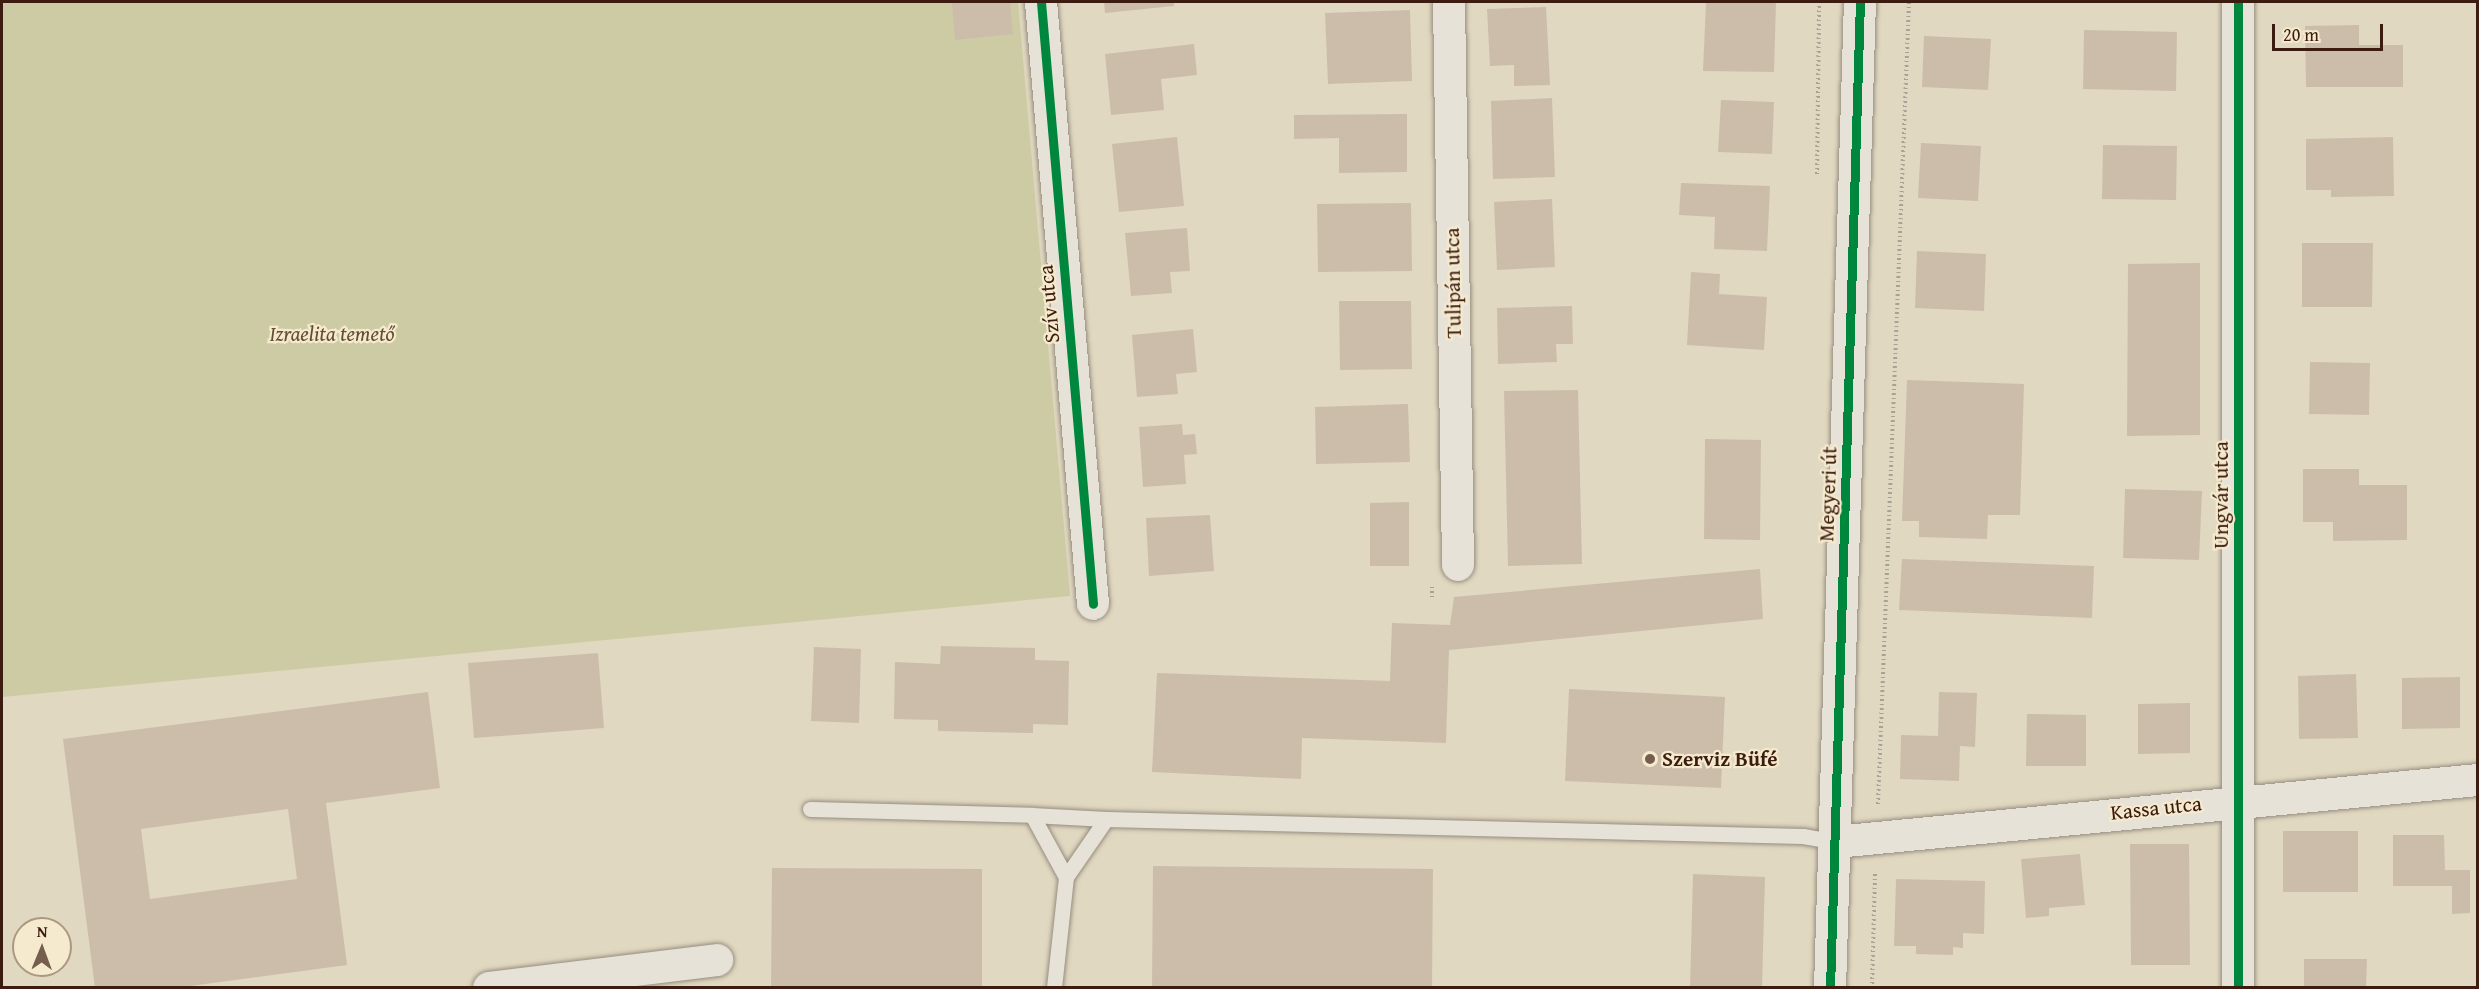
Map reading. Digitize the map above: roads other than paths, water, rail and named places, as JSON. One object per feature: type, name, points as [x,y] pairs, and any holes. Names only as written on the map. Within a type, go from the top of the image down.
[{"type":"street","name":"Szív utca","points":[[1041,2],[1093,604]]},
{"type":"street","name":"Tulipán utca","points":[[1449,2],[1458,565]]},
{"type":"street","name":"Megyeri út","points":[[1830,987],[1860,2]]},
{"type":"street","name":"Ungvár utca","points":[[2238,2],[2240,800],[2238,987]]},
{"type":"street","name":"Kassa utca","points":[[1836,842],[2240,800],[2478,780]]},
{"type":"street","points":[[489,987],[717,960]]},
{"type":"lane","points":[[810,809],[1106,819],[1803,836],[1836,842]]},
{"type":"lane","points":[[1032,815],[1066,877]]},
{"type":"lane","points":[[1054,987],[1066,877],[1106,819]]},
{"type":"place","name":"Szerviz Büfé","points":[[1650,759]]},
{"type":"park label","name":"Izraelita temető","points":[[332,334]]}]
